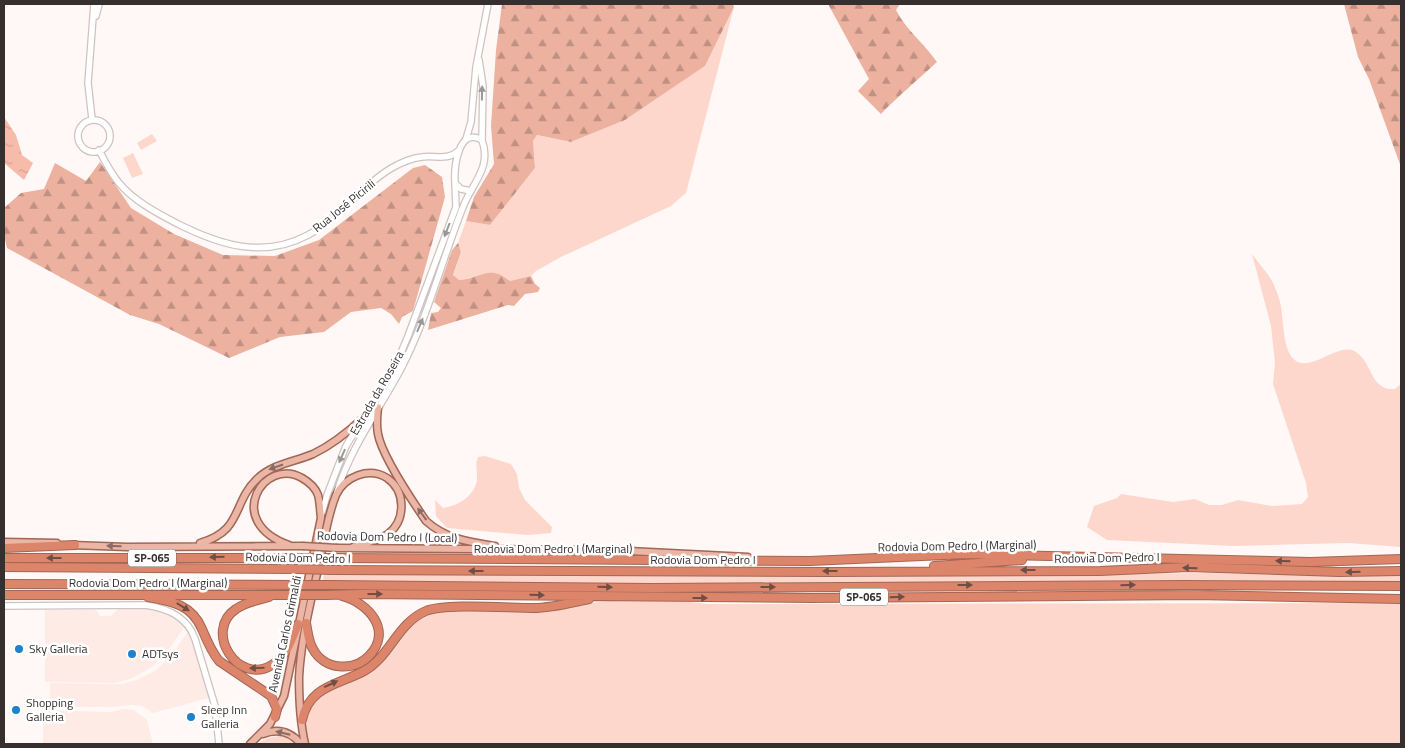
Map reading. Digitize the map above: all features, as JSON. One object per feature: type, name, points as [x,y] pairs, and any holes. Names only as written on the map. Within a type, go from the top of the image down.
[{"type":"highway","points":[[4,548],[75,545]]},
{"type":"highway","name":"Rodovia Dom Pedro I (Marginal)","points":[[4,558],[810,561],[968,554],[1310,562],[1401,558]]},
{"type":"highway","points":[[884,571],[1059,556]]},
{"type":"highway","name":"Rodovia Dom Pedro I","points":[[4,567],[332,570],[884,571],[1100,571],[1188,567],[1339,572],[1401,570]]},
{"type":"highway","name":"SP-065","points":[[4,584],[654,588],[1185,585],[1401,586]]},
{"type":"highway","name":"Rodovia Dom Pedro I (Marginal)","points":[[4,595],[136,596],[164,593],[280,595],[502,594],[649,597],[1196,595],[1401,598]]},
{"type":"highway","points":[[280,595],[248,602],[235,610],[227,618],[223,629],[223,641],[234,662],[246,668],[258,670],[271,666],[286,652],[302,623]]},
{"type":"highway","points":[[302,623],[314,651],[333,665],[346,667],[359,664],[371,655],[378,637],[376,623],[370,611],[356,601],[335,595]]},
{"type":"highway","points":[[136,596],[169,601],[186,607],[201,627],[218,661],[271,696],[277,709],[275,717]]},
{"type":"highway","points":[[302,720],[308,703],[317,692],[365,670],[376,661],[400,630],[412,619],[427,610],[445,608],[548,607],[590,599],[649,597]]},
{"type":"main road","points":[[378,407],[376,423],[384,454],[426,521],[435,529],[454,539],[513,549]]},
{"type":"main road","points":[[190,545],[220,534],[232,523],[248,490],[267,470],[310,455],[334,444],[363,418]]},
{"type":"main road","name":"Avenida Carlos Grimaldi","points":[[289,545],[268,536],[258,526],[254,506],[260,487],[271,478],[283,473],[297,475],[309,482],[318,493],[321,518],[302,623],[299,675],[303,744]]},
{"type":"main road","points":[[337,494],[352,477],[362,473],[375,473],[390,480],[400,497],[401,512],[388,534],[348,548]]},
{"type":"main road","name":"Avenida Carlos Grimaldi","points":[[250,744],[261,735],[275,717],[284,696],[337,494]]},
{"type":"main road","name":"Rodovia Dom Pedro I (Local)","points":[[4,542],[40,541],[75,545],[127,547],[289,545],[337,548],[608,550],[810,561]]},
{"type":"main road","points":[[261,735],[273,731],[282,732],[293,736],[303,744]]},
{"type":"street","points":[[92,120],[88,83],[94,4]]},
{"type":"street","points":[[91,33],[99,4]]},
{"type":"street","name":"Estrada da Roseira","points":[[321,518],[346,446],[398,360],[456,207],[454,168],[459,150],[466,139],[471,122],[474,82],[488,4]]},
{"type":"street","name":"Estrada da Roseira","points":[[337,494],[352,454],[402,367],[471,191],[479,180],[484,166],[480,46]]},
{"type":"street","points":[[92,120],[106,124],[109,132],[108,142],[99,150],[94,151],[84,148],[78,138],[80,127],[92,120]]},
{"type":"street","points":[[466,139],[473,137],[482,140]]},
{"type":"street","name":"Rua José Picirili","points":[[99,150],[119,184],[145,206],[217,242],[235,247],[257,248],[282,246],[307,236],[322,226],[387,171],[401,163],[422,157],[441,158]]},
{"type":"street","points":[[441,158],[452,156],[459,150]]},
{"type":"street","points":[[441,158],[454,168]]},
{"type":"street","points":[[455,183],[461,188],[471,191]]},
{"type":"street","points":[[4,606],[145,605],[160,607],[177,615],[190,629],[195,638],[215,706],[219,744]]},
{"type":"street","points":[[218,737],[224,744]]},
{"type":"shaded area","points":[[734,7],[686,193],[671,206],[561,257],[536,271],[531,276],[510,281],[503,276],[491,273],[459,280],[453,276],[461,252],[458,243],[466,221],[490,225],[535,168],[533,141],[537,135],[571,142],[625,120],[705,66]]},
{"type":"shaded area","points":[[152,134],[157,141],[141,150],[137,143]]},
{"type":"shaded area","points":[[133,153],[143,174],[132,178],[123,158]]},
{"type":"shaded area","points":[[1252,254],[1275,288],[1281,304],[1287,347],[1290,355],[1295,360],[1301,363],[1308,363],[1336,352],[1350,350],[1362,357],[1381,386],[1395,389],[1401,384],[1401,547],[1348,543],[1233,546],[1107,540],[1087,527],[1094,506],[1117,498],[1121,494],[1173,502],[1195,499],[1209,505],[1222,505],[1238,500],[1272,506],[1302,504],[1308,497],[1306,483],[1273,384],[1275,363],[1271,326]]},
{"type":"shaded area","points":[[485,456],[511,464],[517,474],[519,488],[525,500],[552,527],[551,533],[527,535],[447,528],[436,516],[435,500],[443,508],[449,507],[461,502],[471,494],[476,482],[478,457]]},
{"type":"shaded area","points":[[324,573],[834,576],[1209,573],[1330,576],[1401,574],[1401,582],[1330,584],[1206,580],[835,584],[340,582],[323,580]]},
{"type":"shaded area","points":[[649,597],[707,604],[1401,603],[1401,744],[307,744],[303,712],[314,697],[365,670],[403,632],[419,620],[445,608],[548,607]]},
{"type":"shaded area","points":[[144,607],[173,612],[186,625],[164,656],[149,669],[132,678],[116,683],[45,682],[45,610],[96,610],[100,616],[111,616],[118,609]]},
{"type":"shaded area","points":[[192,626],[213,697],[153,713],[142,706],[130,705],[115,707],[50,707],[50,683],[122,684],[139,679],[156,670],[170,657]]},
{"type":"shaded area","points":[[124,709],[134,710],[147,720],[153,744],[43,744],[43,710],[110,712]]},
{"type":"shaded area","points":[[278,736],[290,739],[297,744],[257,744],[268,738]]},
{"type":"green space","points":[[502,4],[733,4],[734,7],[705,66],[625,120],[571,142],[537,135],[533,141],[535,168],[490,225],[466,221],[474,197],[494,164],[491,126],[496,50]]},
{"type":"green space","points":[[828,4],[900,4],[896,10],[900,17],[937,62],[881,114],[858,91],[869,79]]},
{"type":"green space","points":[[1344,4],[1401,4],[1401,167],[1369,79],[1358,57]]},
{"type":"green space","points":[[100,162],[131,208],[174,234],[223,255],[275,256],[319,240],[413,168],[425,165],[442,177],[445,197],[413,311],[402,317],[399,324],[391,314],[381,308],[351,312],[324,332],[280,337],[229,358],[159,324],[130,315],[7,248],[4,235],[4,208],[21,193],[44,189],[55,163],[86,181]]},
{"type":"green space","points":[[458,243],[461,252],[453,275],[459,280],[485,273],[497,273],[510,281],[531,276],[535,284],[540,288],[538,292],[525,294],[514,306],[508,305],[428,330],[431,313],[438,312],[441,308],[434,302],[452,250]]},
{"type":"water","points":[[4,117],[16,135],[22,155],[33,163],[24,180],[4,163]]},
{"type":"place","name":"Sky Galleria","points":[[19,649]]},
{"type":"place","name":"ADTsys","points":[[132,654]]},
{"type":"place","name":"Shopping Galleria","points":[[16,710]]},
{"type":"place","name":"Sleep Inn Galleria","points":[[191,717]]}]
